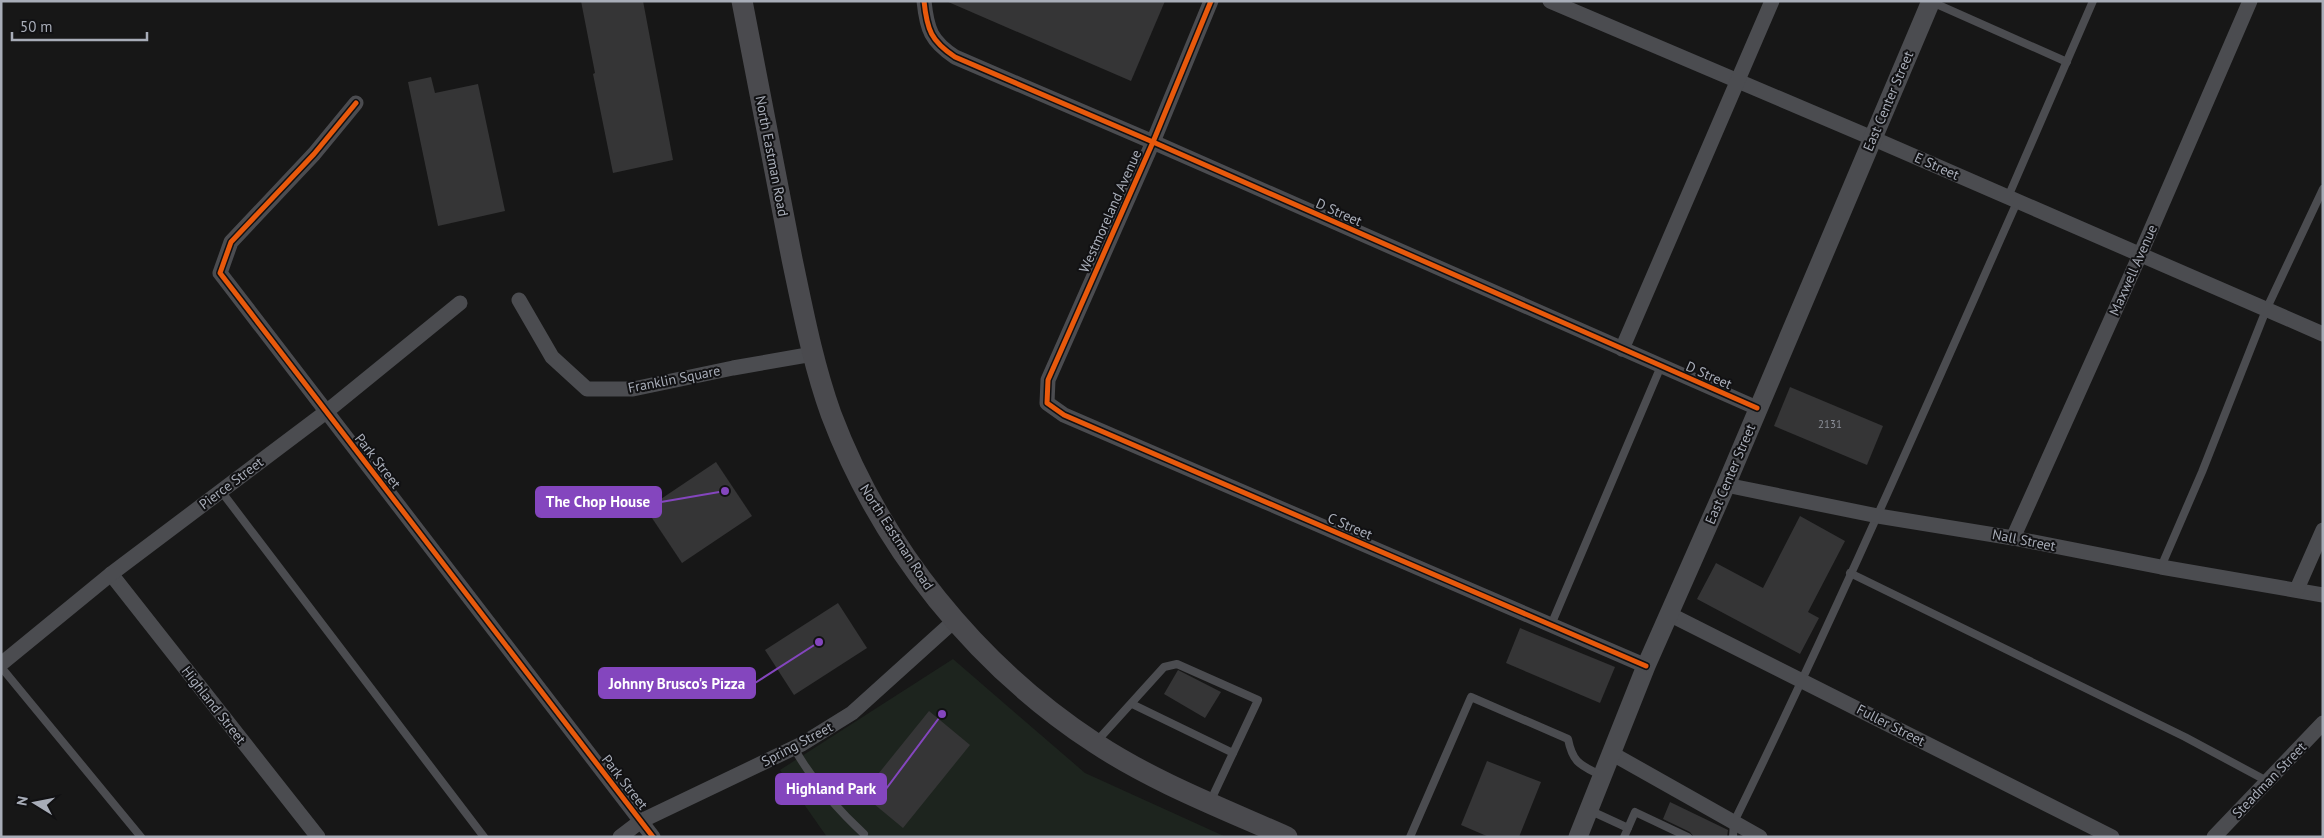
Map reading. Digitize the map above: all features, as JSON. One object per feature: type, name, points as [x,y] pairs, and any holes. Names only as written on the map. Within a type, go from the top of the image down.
[{"type":"main road","name":"North Eastman Road","points":[[742,1],[788,238],[813,354],[831,414],[870,499],[911,564],[954,621],[1011,678],[1047,708],[1095,743],[1142,770],[1287,837]]},
{"type":"street","name":"D Street","points":[[924,1],[926,20],[936,44],[955,57],[1153,142],[1757,408]]},
{"type":"street","name":"Westmoreland Avenue","points":[[1047,403],[1048,380],[1153,142],[1211,1]]},
{"type":"street","name":"E Street","points":[[1550,1],[1872,138],[2323,334]]},
{"type":"street","points":[[1622,349],[1772,1]]},
{"type":"street","name":"East Center Street","points":[[1578,837],[1646,666],[1726,485],[1931,1]]},
{"type":"street","name":"Maxwell Avenue","points":[[2013,538],[2140,255],[2250,1]]},
{"type":"street","name":"Park Street","points":[[356,103],[314,154],[231,242],[220,273],[653,837]]},
{"type":"street","name":"Franklin Square","points":[[519,300],[552,357],[587,389],[632,389],[813,354]]},
{"type":"street","name":"Pierce Street","points":[[1,665],[111,574],[326,412],[460,303]]},
{"type":"street","name":"C Street","points":[[1047,403],[1073,419],[1646,666]]},
{"type":"street","name":"Nall Street","points":[[1726,485],[1878,516],[2013,538],[2161,567],[2323,595]]},
{"type":"street","points":[[2297,589],[2323,530]]},
{"type":"street","name":"Highland Street","points":[[111,574],[318,837]]},
{"type":"street","name":"Fuller Street","points":[[1669,614],[2112,837]]},
{"type":"street","name":"Spring Street","points":[[620,837],[641,821],[794,748],[852,713],[954,621]]},
{"type":"street","name":"Steadman Street","points":[[2214,837],[2323,724]]},
{"type":"street","points":[[1612,753],[1734,829],[1760,837]]},
{"type":"lane","points":[[1931,1],[2067,62]]},
{"type":"lane","points":[[1734,829],[1850,573],[1878,516],[2013,200],[2093,1]]},
{"type":"lane","points":[[2161,567],[2202,472],[2266,310],[2323,189]]},
{"type":"lane","points":[[1551,625],[1661,366]]},
{"type":"lane","points":[[221,491],[484,837]]},
{"type":"lane","points":[[1850,573],[2185,737],[2267,781]]},
{"type":"lane","points":[[1095,743],[1164,667],[1177,664],[1258,700],[1210,802]]},
{"type":"lane","points":[[1,665],[141,837]]},
{"type":"lane","points":[[1410,837],[1471,697],[1568,739],[1575,762],[1602,776]]},
{"type":"lane","points":[[1132,704],[1233,753]]},
{"type":"lane","points":[[794,748],[815,780],[864,834]]},
{"type":"lane","points":[[1589,810],[1628,828]]},
{"type":"lane","points":[[1624,837],[1635,812],[1688,837]]},
{"type":"shaded area","points":[[953,659],[1085,773],[1226,837],[827,837],[780,770]]},
{"type":"building","points":[[581,1],[643,1],[673,160],[613,173],[593,74],[595,73]]},
{"type":"building","points":[[946,1],[1165,1],[1131,81]]},
{"type":"building","points":[[431,77],[435,93],[478,84],[505,211],[438,226],[408,82]]},
{"type":"building","points":[[1790,387],[1883,426],[1867,465],[1774,426]]},
{"type":"building","points":[[716,462],[752,516],[682,563],[646,509]]},
{"type":"building","points":[[1800,516],[1845,541],[1808,612],[1819,618],[1800,654],[1697,599],[1716,563],[1763,588]]},
{"type":"building","points":[[838,603],[867,648],[794,695],[765,650]]},
{"type":"building","points":[[1520,628],[1615,667],[1600,703],[1506,663]]},
{"type":"building","points":[[1178,670],[1221,692],[1205,718],[1164,694]]},
{"type":"building","points":[[929,711],[970,745],[903,828],[862,794]]},
{"type":"building","points":[[1487,761],[1541,782],[1519,837],[1489,837],[1461,825]]},
{"type":"building","points":[[1670,802],[1728,830],[1727,837],[1694,837],[1690,832],[1663,819]]},
{"type":"cycle path","points":[[924,1],[927,20],[935,40],[955,57],[1153,142],[1757,408]]},
{"type":"cycle path","points":[[1211,1],[1153,142],[1048,380],[1047,403],[1064,415],[1646,666]]},
{"type":"cycle path","points":[[356,103],[314,154],[231,242],[220,273],[653,837]]},
{"type":"place","name":"The Chop House","points":[[725,491]]},
{"type":"place","name":"Johnny Brusco's Pizza","points":[[819,642]]},
{"type":"place","name":"Highland Park","points":[[942,714]]}]
